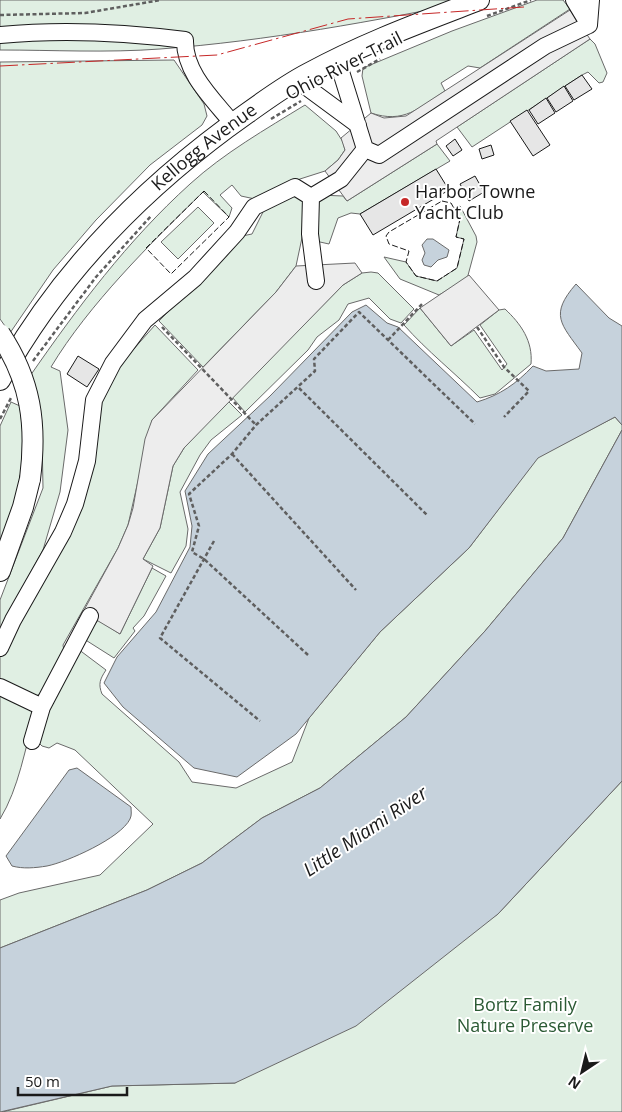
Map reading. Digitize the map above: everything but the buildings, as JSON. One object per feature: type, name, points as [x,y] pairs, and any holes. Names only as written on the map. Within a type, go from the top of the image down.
[{"type":"main road","name":"Kellogg Avenue","points":[[6,377],[30,328],[50,300],[102,238],[154,186],[233,124],[275,92],[337,59],[415,24],[481,9]]},
{"type":"main road","points":[[0,334],[20,368],[29,398],[34,448],[30,479],[23,506],[0,571]]},
{"type":"street","points":[[574,0],[589,25]]},
{"type":"street","points":[[589,25],[591,0]]},
{"type":"street","points":[[364,150],[379,154],[545,46],[589,25]]},
{"type":"street","points":[[0,35],[86,31],[132,33],[185,40],[187,59],[193,73],[233,124]]},
{"type":"street","points":[[337,59],[364,150]]},
{"type":"street","points":[[297,80],[358,125]]},
{"type":"street","points":[[312,197],[341,178],[364,150]]},
{"type":"street","points":[[0,648],[12,620],[63,532],[75,504],[87,461],[94,400],[113,363],[145,320],[195,278],[236,232],[254,207],[295,187],[312,197]]},
{"type":"street","points":[[312,197],[310,234],[316,281]]},
{"type":"street","points":[[32,741],[42,708],[90,616]]},
{"type":"street","points":[[0,687],[42,708]]},
{"type":"path","points":[[0,15],[85,12],[161,0]]},
{"type":"path","points":[[481,9],[531,0]]},
{"type":"path","name":"Ohio River Trail","points":[[344,79],[386,56]]},
{"type":"path","name":"Ohio River Trail","points":[[263,124],[315,93]]},
{"type":"path","points":[[30,365],[96,277],[156,211]]},
{"type":"path","points":[[388,340],[423,303]]},
{"type":"path","points":[[308,655],[204,559],[192,552],[199,526],[189,494],[232,454],[256,426],[315,370],[314,359],[359,312],[475,424]]},
{"type":"path","points":[[477,327],[504,367],[529,391],[504,417]]},
{"type":"path","points":[[162,328],[256,426]]},
{"type":"path","points":[[0,419],[6,377]]},
{"type":"path","points":[[298,387],[427,515]]},
{"type":"path","points":[[232,454],[356,590]]},
{"type":"path","points":[[214,541],[160,638],[260,721]]},
{"type":"green space","points":[[0,0],[479,0],[280,36],[160,49],[100,51],[0,50]]},
{"type":"green space","points":[[537,0],[563,0],[570,9],[480,68],[468,66],[441,83],[445,91],[411,113],[393,117],[371,113],[362,76],[363,68],[452,31]]},
{"type":"green space","points":[[590,39],[595,44],[607,73],[603,82],[599,83],[588,72],[472,147],[457,127]]},
{"type":"green space","points":[[174,60],[204,104],[207,116],[202,125],[150,165],[96,220],[53,270],[10,333],[0,319],[0,62]]},
{"type":"green space","points":[[305,105],[336,131],[343,142],[345,150],[338,160],[325,171],[300,179],[255,199],[241,196],[232,185],[220,195],[232,208],[229,217],[203,192],[142,253],[102,297],[66,343],[51,367],[60,371],[68,430],[60,492],[43,550],[17,597],[0,634],[0,600],[43,488],[42,437],[30,376],[104,276],[145,228],[167,206],[217,162]]},
{"type":"green space","points":[[437,144],[450,161],[360,214],[351,213],[338,218],[329,244],[316,239],[319,195],[343,196],[347,201]]},
{"type":"green space","points":[[298,191],[305,200],[303,233],[296,266],[276,292],[203,367],[159,321],[242,236],[252,234],[264,210]]},
{"type":"green space","points":[[460,206],[476,236],[477,242],[467,279],[439,295],[400,279],[384,257],[406,262],[416,276],[437,281],[457,268],[464,239],[456,237],[460,219],[454,208]]},
{"type":"green space","points":[[198,207],[214,223],[178,259],[161,242]]},
{"type":"green space","points":[[362,273],[378,273],[414,309],[401,323],[390,319],[369,298],[348,304],[339,320],[317,337],[308,350],[245,412],[232,397],[343,285]]},
{"type":"green space","points":[[420,308],[451,346],[474,330],[502,370],[507,364],[480,325],[499,310],[505,309],[521,327],[528,340],[531,364],[495,394],[480,398],[404,325]]},
{"type":"green space","points":[[155,325],[198,370],[152,420],[128,525],[118,548],[63,645],[64,651],[46,691],[32,698],[5,686],[0,678],[0,657],[14,627],[62,540],[98,404],[109,377]]},
{"type":"green space","points":[[228,401],[242,415],[211,440],[200,455],[180,492],[188,529],[186,546],[171,573],[143,559],[160,528],[173,466],[184,448]]},
{"type":"green space","points":[[11,402],[20,406],[23,434],[23,482],[0,551],[0,426]]},
{"type":"green space","points":[[615,417],[622,425],[622,430],[563,538],[485,631],[406,717],[320,788],[262,818],[202,863],[147,890],[0,948],[0,900],[19,893],[100,875],[153,824],[75,750],[57,743],[49,748],[42,746],[37,741],[43,714],[78,649],[106,670],[100,682],[102,694],[179,762],[192,782],[236,788],[292,762],[309,718],[380,632],[469,548],[538,457]]},
{"type":"green space","points":[[152,568],[166,576],[144,616],[133,628],[135,631],[114,658],[84,639],[98,620],[120,634]]},
{"type":"green space","points":[[0,693],[25,703],[35,714],[17,781],[0,819]]},
{"type":"green space","name":"Bortz Family Nature Preserve","points":[[622,781],[622,1112],[2,1112],[112,1086],[235,1083],[498,914]]},
{"type":"shaded area","points":[[570,10],[590,39],[436,141],[437,144],[347,201],[325,171],[338,160],[345,150],[341,138],[371,113],[384,118],[406,116]]},
{"type":"shaded area","points":[[355,263],[362,273],[343,285],[184,448],[173,466],[160,528],[143,559],[153,566],[120,634],[83,612],[118,548],[128,525],[133,508],[145,439],[152,420],[276,292],[296,266]]},
{"type":"shaded area","points":[[469,275],[499,310],[451,346],[420,308]]},
{"type":"water","points":[[427,239],[433,239],[449,250],[447,257],[438,260],[431,267],[424,265],[422,260],[425,253],[422,245]]},
{"type":"water","points":[[576,284],[609,318],[622,326],[622,425],[615,417],[538,458],[469,548],[380,632],[296,734],[237,777],[194,768],[123,707],[104,683],[117,657],[156,612],[190,547],[192,526],[185,491],[208,454],[270,396],[352,312],[366,305],[387,323],[398,327],[477,402],[507,388],[533,366],[546,371],[579,369],[582,353],[564,327],[560,312]]},
{"type":"water","name":"Little Miami River","points":[[622,430],[622,781],[498,914],[356,1026],[235,1083],[112,1086],[0,1112],[0,948],[147,890],[202,863],[262,818],[320,788],[406,717],[485,631],[563,538]]},
{"type":"water","points":[[77,768],[131,807],[130,819],[116,834],[93,848],[67,860],[38,867],[12,866],[6,856],[69,770]]},
{"type":"fence","points":[[204,191],[229,217],[171,274],[146,248],[204,191]]},
{"type":"fence","points":[[442,201],[451,203],[460,219],[456,237],[464,239],[457,268],[437,281],[416,276],[406,262],[409,251],[389,244],[386,236],[389,232],[442,201]]},
{"type":"power","points":[[0,66],[217,55],[348,19],[524,7]]},
{"type":"place","name":"Harbor Towne Yacht Club","points":[[405,202]]}]
